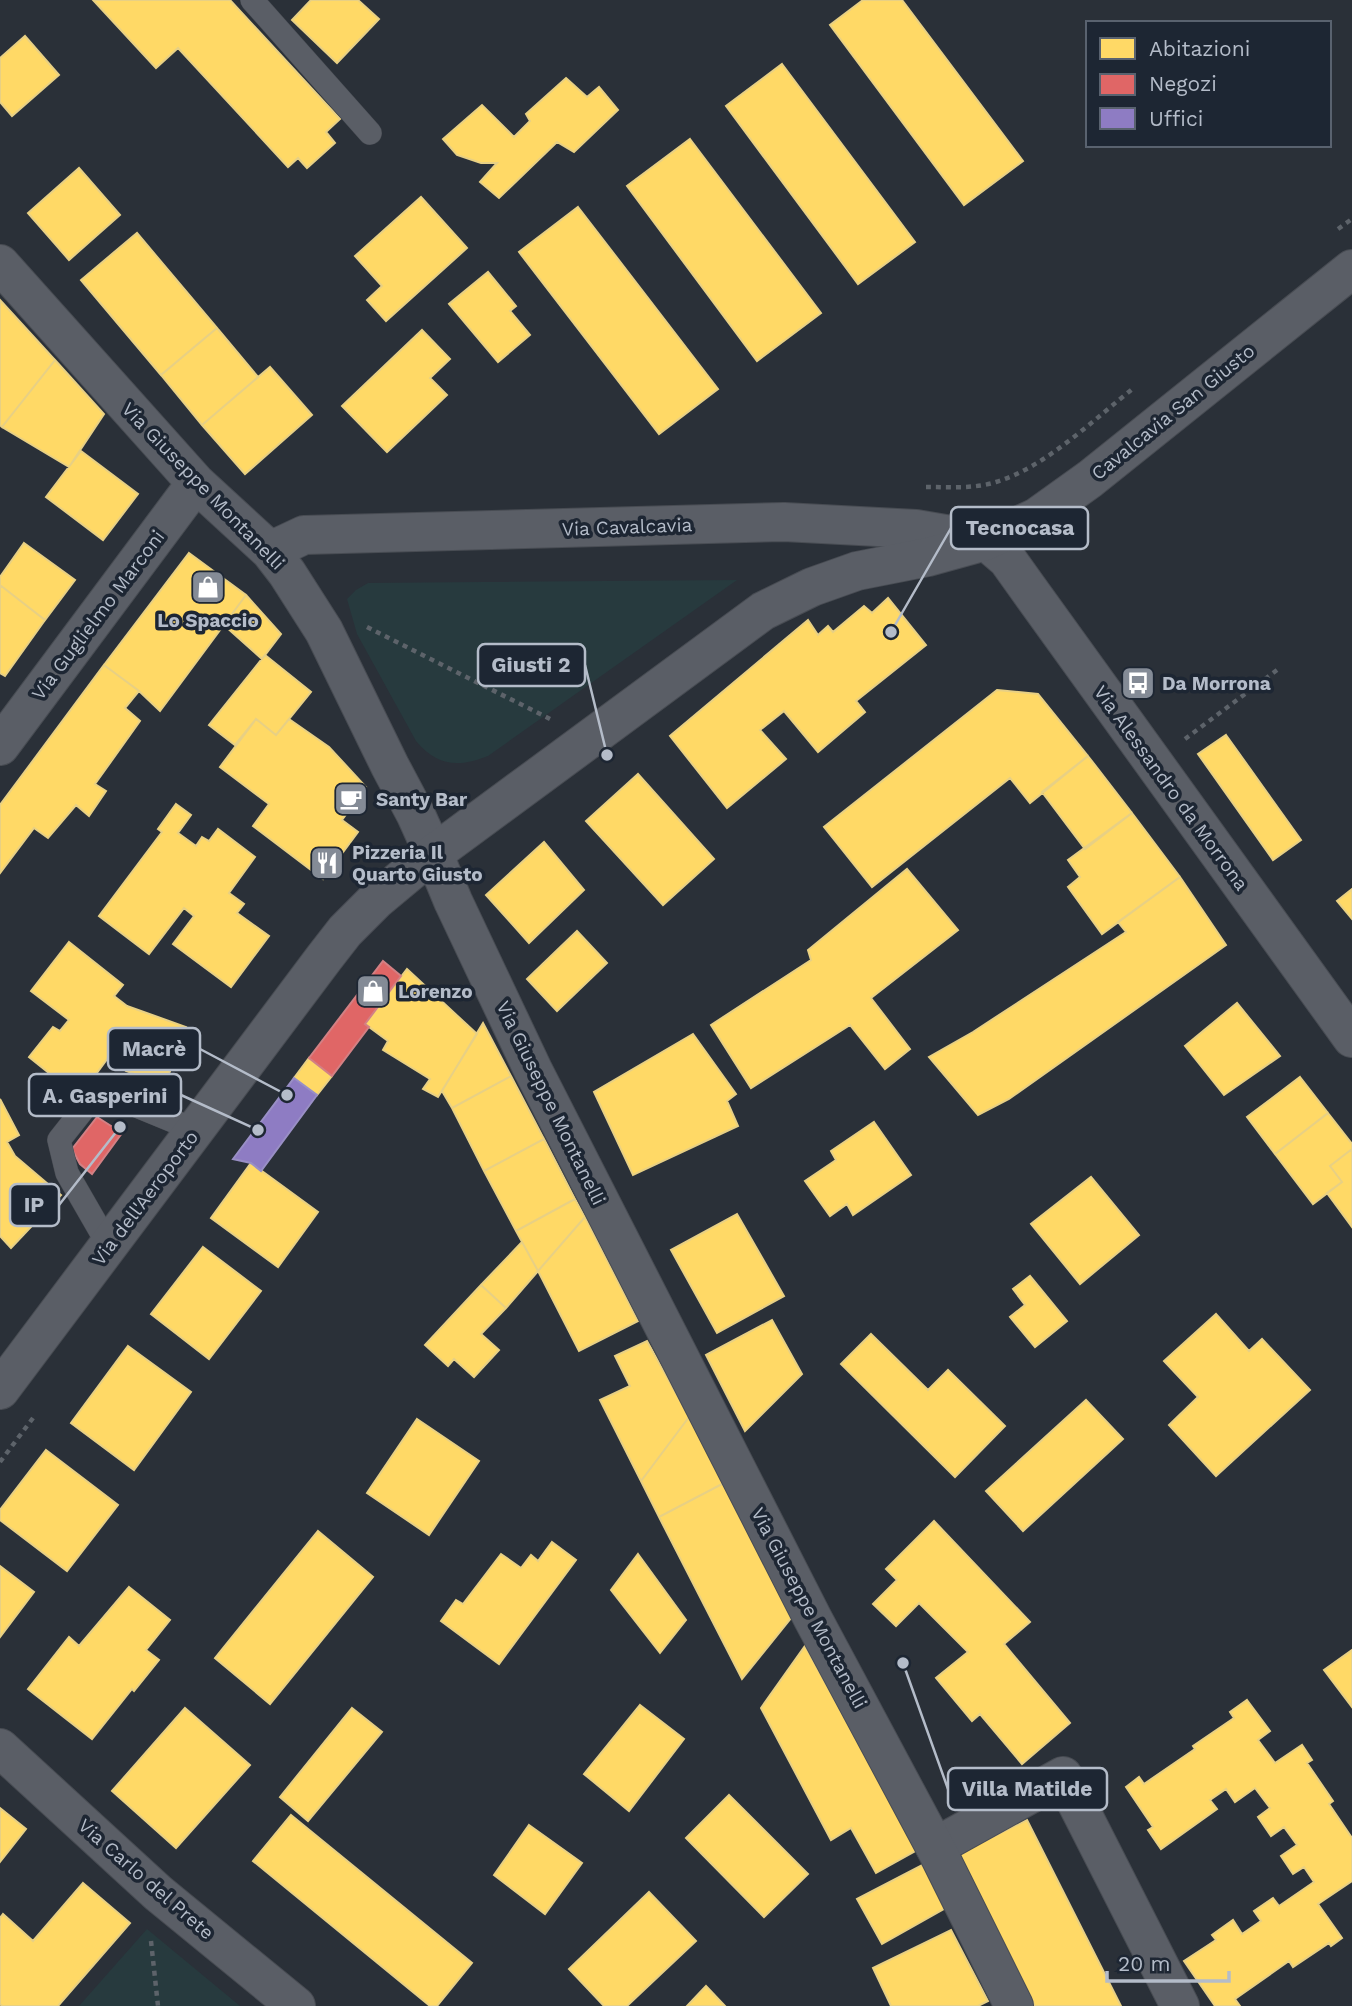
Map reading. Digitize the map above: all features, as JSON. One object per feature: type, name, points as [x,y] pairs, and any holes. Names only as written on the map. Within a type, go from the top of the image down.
[{"type":"street","name":"Via Giuseppe Montanelli","points":[[0,264],[196,483],[270,551],[301,592],[324,631],[416,815],[453,901],[562,1127],[813,1619],[935,1847],[1014,2006]]},
{"type":"street","name":"Cavalcavia San Giusto","points":[[434,855],[763,611],[812,587],[857,571],[928,557],[986,541],[1037,517],[1090,479],[1352,270]]},
{"type":"street","name":"Via Guglielmo Marconi","points":[[0,746],[196,483]]},
{"type":"street","name":"Via Cavalcavia","points":[[270,551],[304,535],[785,522],[916,529],[986,541]]},
{"type":"street","name":"Via Alessandro da Morrona","points":[[986,541],[1014,568],[1352,1038]]},
{"type":"street","name":"Via dell'Aeroporto","points":[[0,1390],[345,931],[375,901],[434,855]]},
{"type":"street","name":"Via Carlo del Prete","points":[[0,1748],[158,1893],[296,2006]]},
{"type":"street","points":[[935,1847],[1063,1776],[1180,2006]]},
{"type":"lane","points":[[252,0],[370,133]]},
{"type":"lane","points":[[109,1246],[66,1173],[59,1140],[93,1097],[127,1102],[195,1130]]},
{"type":"path","points":[[1333,232],[1352,219]]},
{"type":"path","points":[[925,487],[977,486],[1012,476],[1062,444],[1139,384]]},
{"type":"path","points":[[364,625],[551,719]]},
{"type":"path","points":[[1179,744],[1277,670]]},
{"type":"path","points":[[150,1934],[159,2006]]},
{"type":"green space","points":[[737,580],[488,756],[458,763],[432,756],[416,741],[357,634],[347,599],[368,583]]},
{"type":"green space","points":[[147,1929],[240,2006],[79,2006]]},
{"type":"building: Abitazioni","points":[[93,0],[230,0],[340,119],[326,132],[335,143],[307,168],[298,158],[288,167],[178,48],[156,68]]},
{"type":"building: Abitazioni","points":[[311,0],[358,0],[379,19],[337,63],[292,20]]},
{"type":"building: Abitazioni","points":[[863,0],[902,0],[1023,161],[964,205],[830,25]]},
{"type":"building: Abitazioni","points":[[25,36],[59,75],[12,116],[0,102],[0,58]]},
{"type":"building: Abitazioni","points":[[782,64],[915,242],[858,284],[726,106]]},
{"type":"building: Abitazioni","points":[[566,78],[587,97],[599,87],[618,110],[574,152],[557,142],[499,198],[480,182],[497,163],[481,163],[457,155],[443,139],[482,105],[514,137],[530,121],[526,114]]},
{"type":"building: Abitazioni","points":[[690,139],[821,313],[757,361],[627,186]]},
{"type":"building: Abitazioni","points":[[79,168],[120,215],[69,260],[28,213]]},
{"type":"building: Abitazioni","points":[[421,197],[467,248],[386,321],[367,300],[382,286],[355,256]]},
{"type":"building: Abitazioni","points":[[578,207],[718,389],[659,434],[519,252]]},
{"type":"building: Abitazioni","points":[[137,233],[217,328],[161,375],[81,280]]},
{"type":"building: Abitazioni","points":[[488,272],[516,306],[510,311],[530,335],[498,362],[449,304]]},
{"type":"building: Abitazioni","points":[[0,300],[55,360],[2,427],[0,425]]},
{"type":"building: Abitazioni","points":[[217,328],[258,377],[202,425],[161,375]]},
{"type":"building: Abitazioni","points":[[422,330],[450,359],[430,378],[447,395],[387,452],[342,406]]},
{"type":"building: Abitazioni","points":[[55,360],[104,414],[69,467],[2,427]]},
{"type":"building: Abitazioni","points":[[270,367],[312,415],[245,474],[202,425]]},
{"type":"building: Abitazioni","points":[[81,451],[138,494],[103,540],[46,497]]},
{"type":"building: Abitazioni","points":[[24,543],[75,580],[45,620],[0,585],[0,577]]},
{"type":"building: Abitazioni","points":[[189,553],[246,595],[160,711],[139,691],[104,665]]},
{"type":"building: Abitazioni","points":[[0,585],[45,620],[5,676],[0,673]]},
{"type":"building: Abitazioni","points":[[246,595],[281,634],[262,659],[224,625]]},
{"type":"building: Abitazioni","points":[[888,598],[926,645],[856,701],[865,712],[818,752],[784,711],[760,730],[786,759],[727,808],[670,736],[808,620],[818,635],[828,626],[833,632],[864,606],[872,613]]},
{"type":"building: Abitazioni","points":[[265,655],[311,692],[276,735],[256,719],[235,745],[209,725]]},
{"type":"building: Abitazioni","points":[[104,665],[139,691],[125,708],[140,721],[95,784],[106,791],[89,816],[76,805],[48,838],[34,828],[0,873],[0,805]]},
{"type":"building: Abitazioni","points":[[997,690],[1038,694],[1088,756],[1030,803],[1010,778],[872,887],[824,827]]},
{"type":"building: Abitazioni","points":[[256,719],[276,735],[289,719],[329,747],[366,787],[342,820],[358,832],[323,879],[253,826],[269,804],[220,767]]},
{"type":"building: Abitazioni","points":[[1226,735],[1301,840],[1273,860],[1198,754]]},
{"type":"building: Abitazioni","points":[[1088,756],[1132,813],[1085,849],[1042,792]]},
{"type":"building: Abitazioni","points":[[638,774],[714,859],[663,905],[586,821]]},
{"type":"building: Abitazioni","points":[[176,804],[191,815],[178,833],[196,846],[202,837],[209,841],[218,829],[255,857],[229,893],[244,904],[237,913],[269,936],[231,987],[173,944],[194,916],[184,908],[149,954],[99,916],[162,832],[158,829]]},
{"type":"building: Abitazioni","points":[[1132,813],[1180,877],[1102,934],[1068,887],[1080,877],[1068,860]]},
{"type":"building: Abitazioni","points":[[544,842],[584,890],[529,943],[486,895]]},
{"type":"building: Abitazioni","points":[[907,869],[958,930],[871,998],[910,1049],[885,1069],[850,1025],[751,1088],[711,1025],[811,960],[808,950]]},
{"type":"building: Abitazioni","points":[[1180,877],[1226,945],[1009,1099],[978,1115],[929,1057],[973,1032],[1126,932],[1118,922]]},
{"type":"building: Abitazioni","points":[[1352,889],[1352,919],[1337,901]]},
{"type":"building: Abitazioni","points":[[577,931],[607,963],[557,1011],[527,979]]},
{"type":"building: Abitazioni","points":[[69,942],[123,985],[114,996],[127,1006],[186,1027],[165,1085],[126,1071],[128,1066],[108,1058],[79,1097],[29,1057],[53,1027],[60,1031],[69,1020],[31,991]]},
{"type":"building: Abitazioni","points":[[407,969],[477,1034],[438,1097],[423,1089],[430,1079],[383,1050],[388,1041],[365,1024]]},
{"type":"building: Abitazioni","points":[[1237,1003],[1280,1056],[1224,1095],[1185,1046]]},
{"type":"building: Abitazioni","points":[[483,1023],[511,1076],[452,1108],[442,1091]]},
{"type":"building: Abitazioni","points":[[693,1034],[736,1094],[727,1101],[738,1126],[633,1175],[594,1092]]},
{"type":"building: Abitazioni","points":[[309,1058],[332,1076],[317,1095],[294,1078]]},
{"type":"building: Abitazioni","points":[[511,1076],[544,1139],[484,1171],[452,1108]]},
{"type":"building: Abitazioni","points":[[1300,1077],[1328,1113],[1275,1154],[1247,1117]]},
{"type":"building: Abitazioni","points":[[0,1099],[19,1135],[7,1142],[15,1156],[61,1195],[11,1248],[0,1236]]},
{"type":"building: Abitazioni","points":[[1328,1113],[1352,1144],[1352,1149],[1330,1166],[1342,1182],[1313,1204],[1275,1154]]},
{"type":"building: Abitazioni","points":[[874,1122],[911,1175],[853,1215],[847,1204],[830,1216],[805,1181],[836,1160],[831,1151]]},
{"type":"building: Abitazioni","points":[[544,1139],[575,1199],[516,1231],[484,1171]]},
{"type":"building: Abitazioni","points":[[1352,1149],[1352,1227],[1327,1193],[1342,1182],[1330,1166]]},
{"type":"building: Abitazioni","points":[[251,1163],[318,1212],[278,1267],[211,1218]]},
{"type":"building: Abitazioni","points":[[1091,1177],[1139,1235],[1080,1284],[1031,1224]]},
{"type":"building: Abitazioni","points":[[575,1199],[585,1217],[538,1271],[516,1231]]},
{"type":"building: Abitazioni","points":[[737,1214],[784,1296],[717,1333],[671,1250]]},
{"type":"building: Abitazioni","points":[[585,1217],[638,1321],[579,1351],[538,1271]]},
{"type":"building: Abitazioni","points":[[522,1242],[538,1271],[506,1308],[481,1285]]},
{"type":"building: Abitazioni","points":[[203,1247],[261,1291],[209,1359],[151,1314]]},
{"type":"building: Abitazioni","points":[[1030,1276],[1067,1321],[1035,1347],[1010,1317],[1025,1305],[1013,1289]]},
{"type":"building: Abitazioni","points":[[481,1285],[506,1308],[481,1334],[499,1350],[474,1377],[454,1359],[448,1366],[425,1345]]},
{"type":"building: Abitazioni","points":[[1216,1314],[1249,1351],[1262,1339],[1310,1390],[1216,1476],[1169,1425],[1198,1397],[1164,1361]]},
{"type":"building: Abitazioni","points":[[772,1320],[802,1374],[745,1431],[706,1355]]},
{"type":"building: Abitazioni","points":[[871,1334],[928,1390],[948,1370],[1005,1426],[955,1477],[841,1364]]},
{"type":"building: Abitazioni","points":[[647,1341],[689,1417],[641,1481],[600,1400],[630,1386],[615,1356]]},
{"type":"building: Abitazioni","points":[[128,1346],[191,1392],[134,1470],[71,1423]]},
{"type":"building: Abitazioni","points":[[1086,1400],[1123,1439],[1023,1531],[986,1491]]},
{"type":"building: Abitazioni","points":[[689,1417],[724,1483],[659,1517],[641,1481]]},
{"type":"building: Abitazioni","points":[[417,1419],[479,1461],[429,1535],[367,1493]]},
{"type":"building: Abitazioni","points":[[46,1450],[118,1505],[67,1571],[0,1520],[0,1510]]},
{"type":"building: Abitazioni","points":[[724,1483],[792,1617],[742,1679],[659,1517]]},
{"type":"building: Abitazioni","points":[[934,1521],[1030,1622],[1004,1644],[1070,1723],[1022,1764],[980,1714],[972,1721],[936,1678],[968,1652],[919,1603],[896,1626],[873,1604],[897,1580],[886,1569]]},
{"type":"building: Abitazioni","points":[[318,1531],[373,1577],[270,1704],[215,1658]]},
{"type":"building: Abitazioni","points":[[552,1542],[576,1560],[499,1664],[441,1621],[456,1600],[463,1604],[501,1554],[521,1568],[531,1555],[538,1561]]},
{"type":"building: Abitazioni","points":[[638,1554],[686,1620],[660,1653],[611,1590]]},
{"type":"building: Abitazioni","points":[[0,1566],[34,1592],[0,1637]]},
{"type":"building: Abitazioni","points":[[129,1587],[170,1620],[146,1650],[159,1660],[92,1739],[28,1689],[69,1637],[79,1646]]},
{"type":"building: Abitazioni","points":[[805,1646],[917,1850],[876,1873],[851,1828],[831,1840],[761,1708]]},
{"type":"building: Abitazioni","points":[[1352,1650],[1352,1707],[1324,1670]]},
{"type":"building: Abitazioni","points":[[1247,1700],[1270,1731],[1258,1740],[1275,1763],[1302,1745],[1312,1760],[1307,1763],[1333,1801],[1329,1804],[1352,1838],[1352,1881],[1318,1904],[1342,1938],[1331,1946],[1329,1943],[1293,1967],[1289,1961],[1235,1999],[1240,2006],[1215,2006],[1184,1961],[1216,1940],[1212,1935],[1233,1920],[1242,1934],[1261,1921],[1254,1911],[1273,1898],[1279,1906],[1314,1882],[1304,1867],[1293,1874],[1281,1856],[1297,1845],[1284,1827],[1271,1836],[1258,1817],[1270,1808],[1255,1788],[1235,1802],[1226,1789],[1210,1800],[1217,1809],[1161,1849],[1148,1830],[1153,1827],[1126,1787],[1139,1777],[1144,1784],[1195,1749],[1193,1746],[1234,1718],[1230,1712]]},
{"type":"building: Abitazioni","points":[[640,1705],[684,1739],[629,1811],[584,1774]]},
{"type":"building: Abitazioni","points":[[185,1708],[250,1765],[176,1848],[112,1791]]},
{"type":"building: Abitazioni","points":[[352,1708],[382,1732],[308,1821],[280,1797]]},
{"type":"building: Abitazioni","points":[[729,1795],[808,1874],[764,1917],[686,1838]]},
{"type":"building: Abitazioni","points":[[0,1808],[26,1829],[0,1862]]},
{"type":"building: Abitazioni","points":[[291,1815],[472,1963],[437,2006],[430,2006],[253,1861]]},
{"type":"building: Abitazioni","points":[[1027,1820],[1121,2006],[1035,2006],[958,1854]]},
{"type":"building: Abitazioni","points":[[529,1825],[582,1863],[545,1914],[494,1875]]},
{"type":"building: Abitazioni","points":[[926,1863],[949,1906],[882,1944],[857,1899]]},
{"type":"building: Abitazioni","points":[[83,1883],[130,1923],[58,2006],[2,2006],[0,1918],[3,1914],[33,1941]]},
{"type":"building: Abitazioni","points":[[649,1892],[696,1941],[627,2006],[604,2006],[569,1969]]},
{"type":"building: Abitazioni","points":[[951,1930],[988,2001],[978,2006],[891,2006],[873,1968]]},
{"type":"building: Abitazioni","points":[[706,1986],[725,2006],[687,2006]]},
{"type":"building: Negozi","points":[[383,961],[401,976],[365,1024],[369,1027],[332,1076],[309,1058]]},
{"type":"building: Negozi","points":[[97,1117],[122,1133],[92,1174],[80,1164],[72,1149]]},
{"type":"building: Uffici","points":[[294,1078],[317,1095],[261,1171],[251,1163],[233,1159]]},
{"type":"place","name":"Lo Spaccio","points":[[208,587]]},
{"type":"place","name":"Tecnocasa","points":[[891,632]]},
{"type":"place","name":"Da Morrona","points":[[1138,683]]},
{"type":"place","name":"Giusti 2","points":[[607,755]]},
{"type":"place","name":"Santy Bar","points":[[351,799]]},
{"type":"place","name":"Pizzeria Il Quarto Giusto","points":[[327,863]]},
{"type":"place","name":"Lorenzo","points":[[373,991]]},
{"type":"place","name":"Macrè","points":[[287,1095]]},
{"type":"place","name":"IP","points":[[120,1127]]},
{"type":"place","name":"A. Gasperini","points":[[258,1130]]},
{"type":"place","name":"Villa Matilde","points":[[903,1663]]}]
